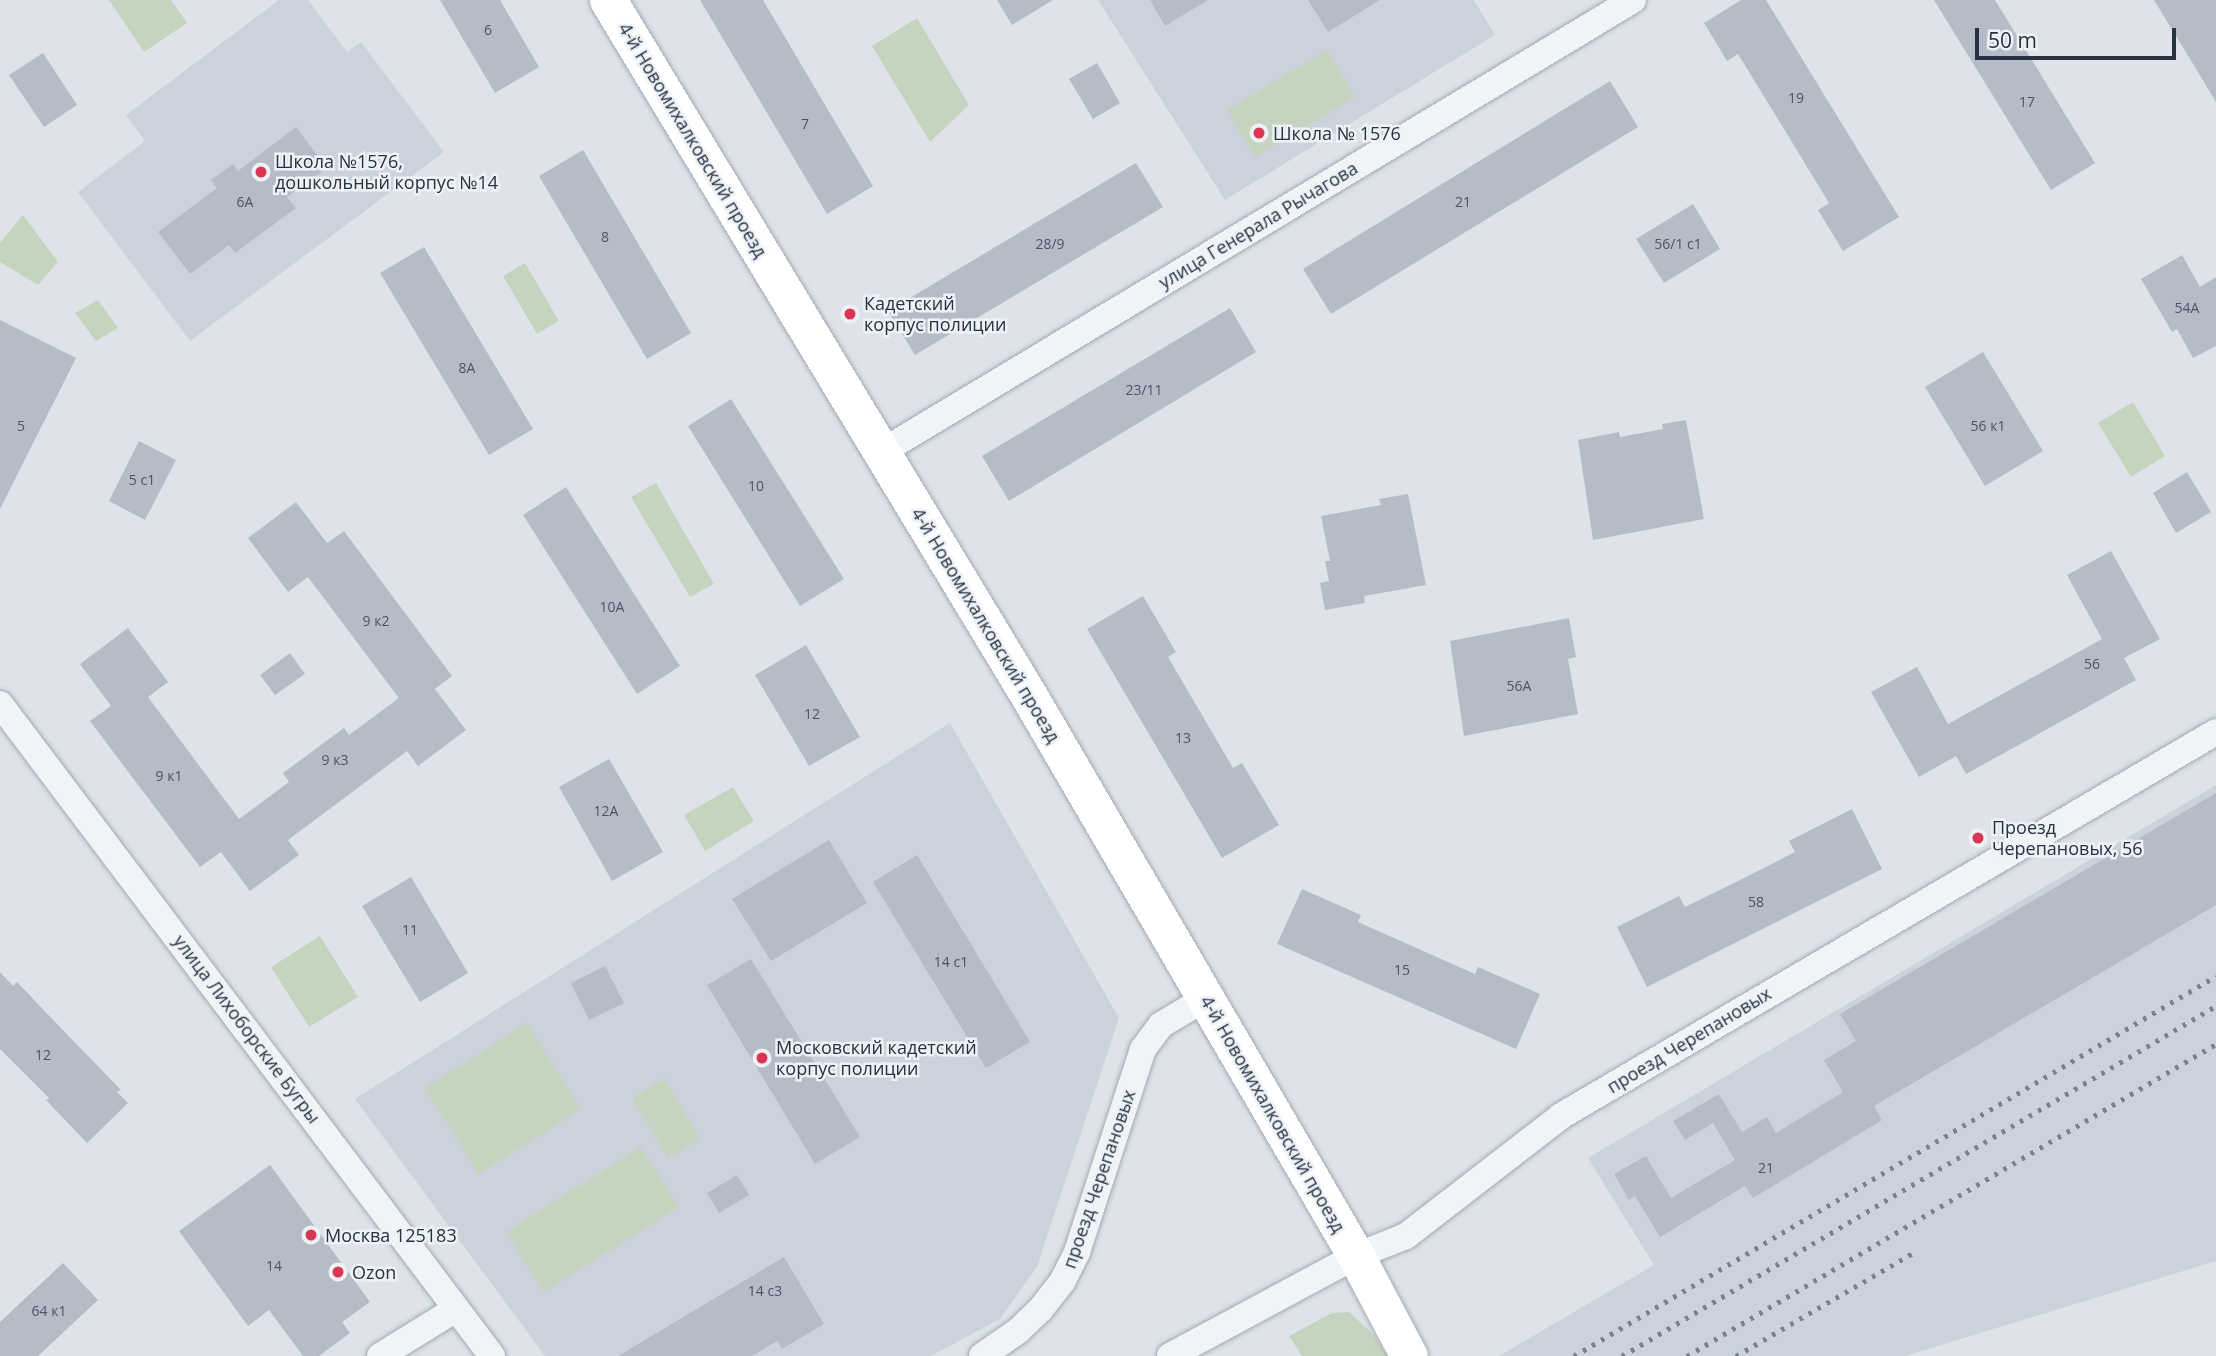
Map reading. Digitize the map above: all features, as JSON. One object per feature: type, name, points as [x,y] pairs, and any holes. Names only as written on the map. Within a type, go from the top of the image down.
[{"type":"street","name":"4-й Новомихалковский проезд","points":[[608,0],[883,451],[1356,1256],[1409,1356]]},
{"type":"street","name":"улица Генерала Рычагова","points":[[883,451],[1633,0]]},
{"type":"street","name":"улица Лихоборские Бугры","points":[[0,705],[201,967],[492,1356]]},
{"type":"street","name":"проезд Черепановых","points":[[1170,1356],[1356,1256],[1406,1236],[1433,1218],[1560,1116],[2216,732]]},
{"type":"street","name":"проезд Черепановых","points":[[982,1356],[1018,1331],[1062,1282],[1077,1252],[1143,1049],[1161,1025],[1206,998]]},
{"type":"street","points":[[380,1356],[456,1309]]},
{"type":"shaded area","name":"Школа №1576, дошкольный корпус №14","points":[[279,0],[308,0],[347,52],[361,42],[444,152],[190,341],[78,192],[145,141],[126,115]]},
{"type":"shaded area","name":"Школа № 1576","points":[[1098,0],[1474,0],[1495,35],[1225,200]]},
{"type":"shaded area","name":"Московский кадетский корпус полиции","points":[[950,723],[1119,1018],[1037,1267],[1000,1319],[931,1356],[545,1356],[355,1099]]},
{"type":"shaded area","points":[[2216,785],[2216,1261],[1905,1356],[1499,1356],[1654,1265],[1588,1158]]},
{"type":"green space","points":[[109,0],[171,0],[187,23],[144,52]]},
{"type":"green space","points":[[917,18],[969,105],[930,142],[872,46]]},
{"type":"green space","points":[[1327,50],[1355,97],[1255,157],[1227,110]]},
{"type":"green space","points":[[23,215],[58,262],[38,285],[0,262],[0,243]]},
{"type":"green space","points":[[525,263],[559,321],[537,334],[503,276]]},
{"type":"green space","points":[[98,300],[118,328],[96,341],[75,313]]},
{"type":"green space","points":[[2133,402],[2165,456],[2131,477],[2098,423]]},
{"type":"green space","points":[[656,483],[714,584],[690,597],[631,497]]},
{"type":"green space","points":[[733,787],[754,821],[705,851],[684,815]]},
{"type":"green space","points":[[320,936],[358,997],[309,1027],[271,967]]},
{"type":"green space","points":[[527,1023],[581,1109],[479,1174],[425,1088]]},
{"type":"green space","points":[[664,1079],[700,1139],[668,1158],[632,1098]]},
{"type":"green space","points":[[641,1147],[679,1207],[544,1292],[506,1232]]},
{"type":"green space","points":[[1349,1312],[1374,1335],[1387,1356],[1302,1356],[1289,1336],[1332,1313]]},
{"type":"building","points":[[440,0],[500,0],[539,67],[495,93]]},
{"type":"building","points":[[700,0],[763,0],[873,186],[827,214]]},
{"type":"building","points":[[997,0],[1053,0],[1012,25]]},
{"type":"building","points":[[1150,0],[1208,0],[1165,26]]},
{"type":"building","points":[[1308,0],[1380,0],[1328,32]]},
{"type":"building","points":[[1741,0],[1766,0],[1899,217],[1843,251],[1818,210],[1829,203],[1784,129],[1738,54],[1727,61],[1704,23]]},
{"type":"building","points":[[1934,0],[1995,0],[2095,163],[2051,190]]},
{"type":"building","points":[[2154,0],[2216,0],[2216,102],[2190,59]]},
{"type":"building","points":[[43,53],[77,105],[44,127],[9,75]]},
{"type":"building","points":[[1097,63],[1120,103],[1093,119],[1069,79]]},
{"type":"building","points":[[1610,81],[1638,127],[1331,314],[1303,269]]},
{"type":"building","points":[[296,127],[327,168],[287,197],[296,208],[235,253],[229,245],[190,274],[158,232],[217,188],[211,180],[233,164],[238,171]]},
{"type":"building","points":[[583,150],[691,333],[647,359],[539,176]]},
{"type":"building","points":[[1136,163],[1163,207],[915,355],[888,311]]},
{"type":"building","points":[[1693,204],[1720,249],[1664,283],[1636,239]]},
{"type":"building","points":[[424,247],[533,429],[489,455],[380,273]]},
{"type":"building","points":[[2182,255],[2200,287],[2216,277],[2216,346],[2193,358],[2177,329],[2172,332],[2141,279]]},
{"type":"building","points":[[1230,308],[1256,352],[1009,501],[982,456]]},
{"type":"building","points":[[0,320],[76,358],[0,509]]},
{"type":"building","points":[[1983,352],[2043,451],[1985,486],[1925,387]]},
{"type":"building","points":[[731,399],[844,579],[800,606],[688,426]]},
{"type":"building","points":[[1686,420],[1704,519],[1593,540],[1578,440],[1619,432],[1620,437],[1663,429],[1662,424]]},
{"type":"building","points":[[139,441],[176,460],[145,520],[109,501]]},
{"type":"building","points":[[2187,472],[2211,512],[2176,533],[2153,493]]},
{"type":"building","points":[[566,487],[680,666],[637,694],[523,515]]},
{"type":"building","points":[[1408,494],[1426,585],[1364,596],[1365,603],[1325,610],[1320,583],[1329,581],[1325,561],[1330,561],[1321,516],[1381,505],[1379,499]]},
{"type":"building","points":[[296,502],[327,543],[344,531],[452,676],[435,689],[466,730],[418,766],[407,751],[288,840],[299,855],[250,891],[221,852],[200,867],[90,721],[111,706],[80,664],[128,628],[168,682],[148,697],[239,819],[289,782],[283,773],[344,728],[349,735],[399,698],[308,577],[288,592],[248,538]]},
{"type":"building","points":[[2111,551],[2160,639],[2124,658],[2136,680],[1966,774],[1956,756],[1919,777],[1871,692],[1917,667],[1948,724],[2102,639],[2067,575]]},
{"type":"building","points":[[1143,596],[1176,652],[1168,657],[1233,768],[1242,763],[1279,825],[1222,858],[1087,629]]},
{"type":"building","points":[[1569,618],[1576,657],[1568,659],[1578,714],[1464,736],[1450,641]]},
{"type":"building","points":[[806,645],[860,737],[809,766],[755,675]]},
{"type":"building","points":[[290,653],[305,674],[275,695],[260,675]]},
{"type":"building","points":[[609,759],[663,852],[612,881],[559,787]]},
{"type":"building","points":[[2216,793],[2216,905],[1874,1106],[1882,1120],[1753,1198],[1745,1186],[1660,1237],[1635,1196],[1629,1200],[1614,1174],[1646,1156],[1671,1198],[1735,1160],[1713,1123],[1685,1140],[1673,1121],[1719,1094],[1742,1132],[1767,1117],[1776,1133],[1843,1092],[1824,1060],[1856,1041],[1840,1014]]},
{"type":"building","points":[[1852,809],[1882,869],[1647,987],[1617,927],[1679,896],[1685,907],[1740,880],[1795,852],[1789,841]]},
{"type":"building","points":[[829,840],[867,903],[771,961],[732,899]]},
{"type":"building","points":[[917,855],[1030,1042],[986,1068],[873,882]]},
{"type":"building","points":[[411,877],[468,973],[420,1002],[362,906]]},
{"type":"building","points":[[1302,889],[1361,915],[1358,922],[1475,974],[1478,967],[1540,994],[1516,1049],[1277,944]]},
{"type":"building","points":[[751,959],[860,1137],[815,1164],[707,985]]},
{"type":"building","points":[[605,966],[624,1003],[589,1020],[571,983]]},
{"type":"building","points":[[0,972],[13,986],[17,982],[121,1090],[117,1092],[128,1103],[87,1143],[46,1100],[49,1098],[0,1049]]},
{"type":"building","points":[[270,1165],[370,1302],[342,1322],[350,1333],[319,1356],[303,1356],[269,1310],[248,1326],[179,1231]]},
{"type":"building","points":[[737,1175],[749,1195],[719,1213],[707,1193]]},
{"type":"building","points":[[784,1257],[824,1324],[782,1349],[777,1341],[752,1356],[618,1356]]},
{"type":"building","points":[[63,1263],[98,1300],[38,1356],[0,1356],[0,1322]]},
{"type":"railway","points":[[1574,1356],[2216,976]]},
{"type":"railway","points":[[1622,1356],[2216,1006]]},
{"type":"railway","points":[[1687,1356],[2216,1044]]},
{"type":"railway","points":[[1736,1356],[1913,1253]]},
{"type":"place","name":"Школа № 1576","points":[[1259,133]]},
{"type":"place","name":"Школа №1576, дошкольный корпус №14","points":[[261,172]]},
{"type":"place","name":"Кадетский корпус полиции","points":[[850,314]]},
{"type":"place","name":"Проезд Черепановых, 56","points":[[1978,838]]},
{"type":"place","name":"Московский кадетский корпус полиции","points":[[762,1058]]},
{"type":"place","name":"Москва 125183","points":[[311,1235]]},
{"type":"place","name":"Ozon","points":[[338,1272]]}]
